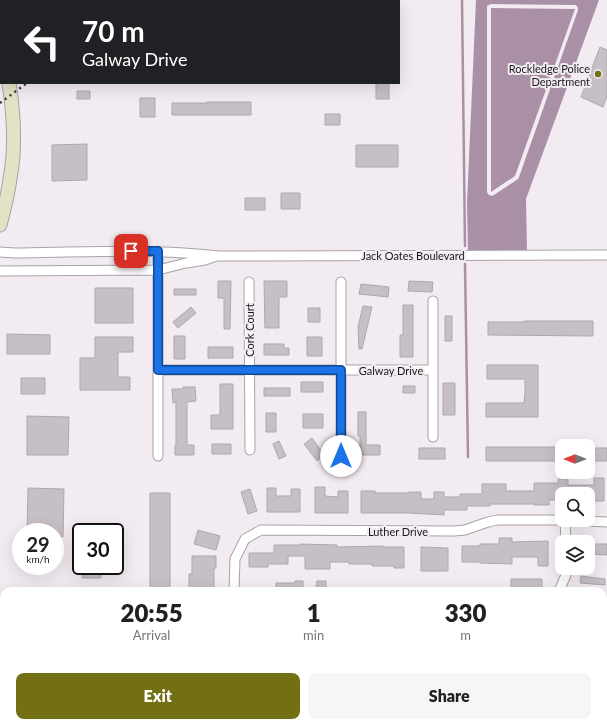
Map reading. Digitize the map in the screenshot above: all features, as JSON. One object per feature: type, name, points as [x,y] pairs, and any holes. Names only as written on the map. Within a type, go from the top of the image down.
[{"type":"main road","points":[[0,225],[10,179],[14,143],[14,124],[9,84]]},
{"type":"street","name":"Jack Oates Boulevard","points":[[0,252],[158,251],[219,256],[607,255]]},
{"type":"street","points":[[158,251],[158,456]]},
{"type":"street","name":"Jack Oates Boulevard","points":[[0,271],[158,270],[219,256]]},
{"type":"street","name":"Cork Court","points":[[249,282],[250,450]]},
{"type":"street","points":[[341,456],[342,282]]},
{"type":"street","points":[[432,301],[433,437]]},
{"type":"street","name":"Galway Drive","points":[[158,370],[432,370]]},
{"type":"street","name":"Luther Drive","points":[[234,587],[235,558],[245,539],[261,530],[454,531],[465,530],[497,520],[555,520]]},
{"type":"street","name":"Luther Drive","points":[[595,521],[607,522]]},
{"type":"street","points":[[561,587],[566,575]]},
{"type":"shaded area","points":[[476,0],[599,0],[526,199],[527,251],[468,251],[467,203]],"holes":[[[491,4],[576,5],[578,10],[519,177],[491,196],[487,192],[487,6]]]},
{"type":"shaded area","points":[[491,8],[575,9],[515,176],[491,192]]},
{"type":"building","name":"Rockledge Police Department","points":[[600,47],[607,50],[607,96],[603,107],[581,97]]},
{"type":"building","points":[[376,84],[389,84],[389,99],[376,99]]},
{"type":"building","points":[[77,91],[90,91],[90,99],[77,99]]},
{"type":"building","points":[[140,98],[155,98],[155,117],[140,117]]},
{"type":"building","points":[[251,102],[251,115],[172,115],[172,103]]},
{"type":"building","points":[[325,114],[340,114],[340,125],[325,125]]},
{"type":"building","points":[[87,144],[87,180],[52,181],[52,145]]},
{"type":"building","points":[[356,145],[398,145],[398,167],[356,167]]},
{"type":"building","points":[[281,193],[300,193],[300,209],[281,209]]},
{"type":"building","points":[[245,198],[265,198],[265,210],[245,210]]},
{"type":"building","points":[[218,281],[231,281],[230,329],[224,329],[224,298],[218,298]]},
{"type":"building","points":[[264,281],[287,281],[287,297],[279,297],[279,328],[265,328]]},
{"type":"building","points":[[409,281],[433,282],[432,292],[408,291]]},
{"type":"building","points":[[361,284],[389,287],[388,297],[359,294]]},
{"type":"building","points":[[95,288],[133,288],[133,323],[95,323]]},
{"type":"building","points":[[174,289],[196,289],[196,295],[174,295]]},
{"type":"building","points":[[403,305],[413,305],[413,357],[400,357],[400,335],[403,335]]},
{"type":"building","points":[[363,306],[372,307],[362,349],[359,349],[358,327]]},
{"type":"building","points":[[191,307],[196,313],[178,328],[173,322]]},
{"type":"building","points":[[308,308],[320,308],[320,322],[308,322]]},
{"type":"building","points":[[445,316],[452,316],[452,341],[445,341]]},
{"type":"building","points":[[593,321],[593,336],[488,335],[488,322]]},
{"type":"building","points":[[7,334],[50,335],[50,354],[7,354]]},
{"type":"building","points":[[174,336],[185,336],[185,359],[174,359]]},
{"type":"building","points":[[95,337],[133,337],[133,352],[118,352],[118,377],[130,377],[130,390],[80,390],[80,358],[95,358]]},
{"type":"building","points":[[307,337],[322,337],[322,356],[307,356]]},
{"type":"building","points":[[264,344],[284,344],[284,348],[289,348],[289,355],[264,355]]},
{"type":"building","points":[[208,347],[233,347],[233,358],[208,358]]},
{"type":"building","points":[[487,365],[538,365],[538,417],[486,417],[486,403],[524,403],[525,392],[525,379],[487,379]]},
{"type":"building","points":[[21,378],[45,378],[45,394],[21,394]]},
{"type":"building","points":[[301,382],[323,382],[323,392],[301,392]]},
{"type":"building","points":[[443,383],[455,383],[455,415],[443,415]]},
{"type":"building","points":[[220,384],[233,384],[233,429],[211,429],[211,415],[220,415]]},
{"type":"building","points":[[403,386],[415,386],[415,393],[403,393]]},
{"type":"building","points":[[183,387],[195,387],[196,401],[187,402],[187,445],[194,445],[194,455],[175,455],[176,402],[173,403],[172,389],[183,389]]},
{"type":"building","points":[[264,388],[290,388],[290,396],[264,396]]},
{"type":"building","points":[[358,412],[366,412],[366,445],[380,445],[380,455],[360,455]]},
{"type":"building","points":[[266,413],[276,413],[276,432],[266,432]]},
{"type":"building","points":[[303,414],[323,414],[323,428],[303,428]]},
{"type":"building","points":[[27,416],[69,417],[68,455],[27,455]]},
{"type":"building","points":[[312,438],[324,455],[317,461],[304,444]]},
{"type":"building","points":[[279,441],[286,456],[279,459],[273,444]]},
{"type":"building","points":[[212,444],[231,444],[231,454],[212,454]]},
{"type":"building","points":[[486,447],[555,447],[555,461],[486,461]]},
{"type":"building","points":[[419,448],[445,448],[445,459],[419,459]]},
{"type":"building","points":[[595,448],[607,448],[607,461],[595,461]]},
{"type":"building","points":[[595,478],[604,478],[604,501],[595,501],[595,487],[555,487],[555,500],[549,500],[549,505],[490,504],[490,506],[467,506],[467,510],[444,510],[444,515],[361,513],[361,491],[375,491],[375,493],[421,492],[421,499],[434,499],[434,492],[444,492],[444,497],[460,497],[460,494],[482,494],[482,484],[506,484],[506,491],[534,491],[534,483],[558,483],[558,479],[568,479],[568,485],[594,485]]},
{"type":"building","points":[[315,487],[325,487],[325,496],[338,497],[338,491],[348,491],[348,513],[315,513]]},
{"type":"building","points":[[28,488],[64,489],[63,523],[27,523]]},
{"type":"building","points":[[267,488],[276,488],[276,496],[291,496],[291,489],[300,489],[300,512],[267,512]]},
{"type":"building","points":[[250,489],[257,511],[248,514],[241,492]]},
{"type":"building","points":[[150,493],[170,493],[170,587],[150,587]]},
{"type":"building","points":[[198,530],[220,536],[216,550],[194,544]]},
{"type":"building","points":[[499,538],[512,538],[512,542],[548,541],[548,566],[538,566],[538,557],[512,557],[512,564],[462,562],[462,546],[499,544]]},
{"type":"building","points":[[595,544],[607,544],[607,555],[595,554]]},
{"type":"building","points":[[274,545],[337,545],[337,547],[404,547],[404,568],[394,568],[394,566],[372,566],[372,564],[349,564],[349,562],[330,562],[330,569],[305,569],[305,556],[288,556],[288,564],[268,564],[268,567],[249,567],[249,553],[274,553]]},
{"type":"building","points":[[421,547],[448,548],[448,571],[421,571]]},
{"type":"building","points":[[192,556],[216,556],[216,568],[214,568],[214,587],[189,587],[189,574],[192,574]]},
{"type":"building","points":[[82,575],[101,575],[101,578],[82,578]]},
{"type":"building","points":[[581,576],[605,579],[605,585],[580,583]]},
{"type":"building","points":[[511,579],[542,579],[542,587],[511,587]]},
{"type":"building","points":[[295,581],[303,581],[303,587],[276,587],[276,583],[295,583]]},
{"type":"building","points":[[317,581],[326,581],[326,587],[316,587]]},
{"type":"waterway","points":[[462,0],[465,246]]},
{"type":"waterway","points":[[465,264],[468,457]]},
{"type":"railway","points":[[0,103],[26,84]]},
{"type":"place","name":"Rockledge Police Department","points":[[598,74]]},
{"type":"route","points":[[131,251],[158,251],[158,370],[341,370],[341,456]]}]
